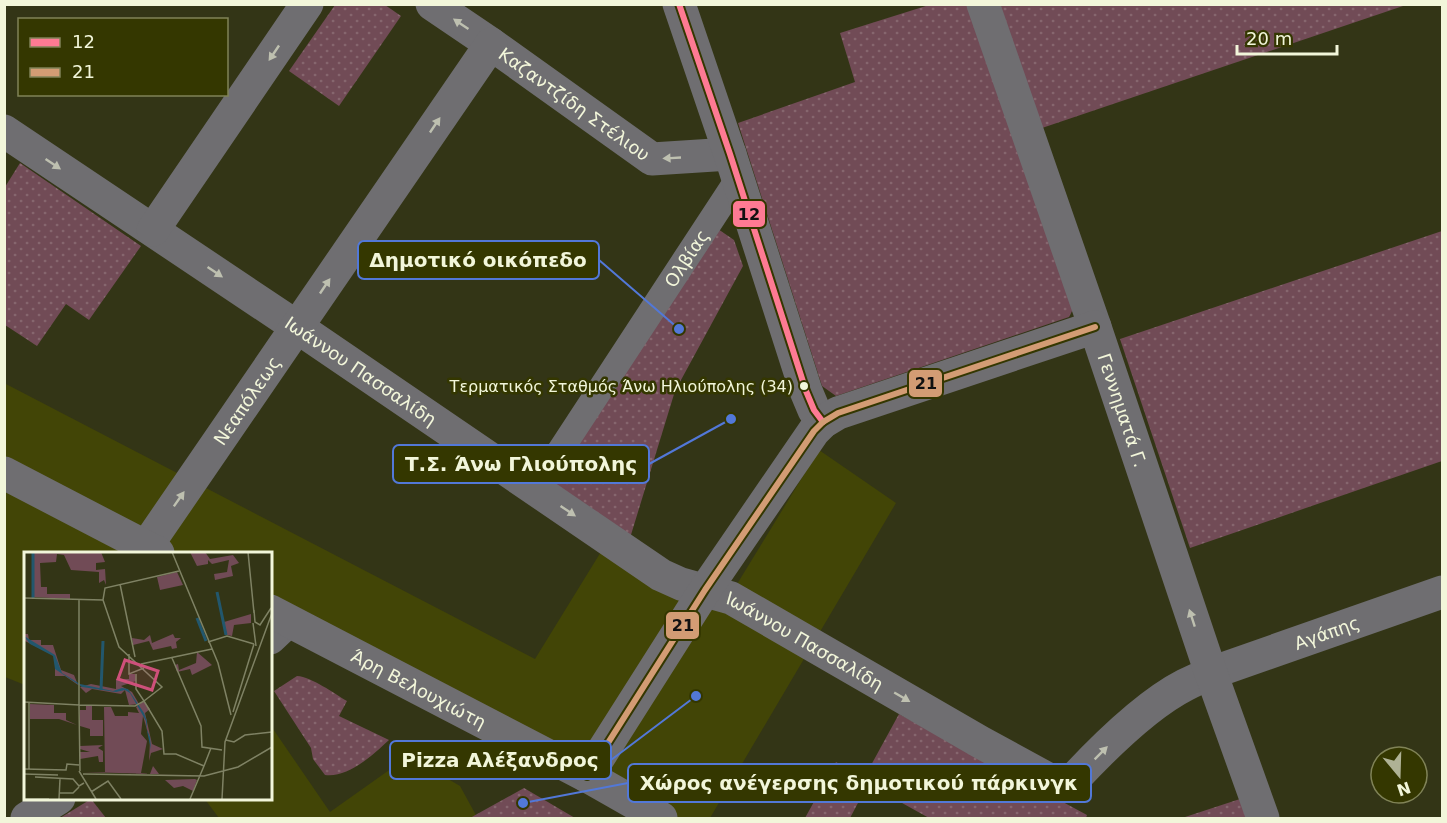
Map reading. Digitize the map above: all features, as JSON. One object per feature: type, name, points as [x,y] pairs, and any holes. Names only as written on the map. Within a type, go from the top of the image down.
[{"type":"street","points":[[153,230],[307,4]]},
{"type":"street","name":"Καζαντζίδη Στέλιου","points":[[432,4],[652,159],[734,167]]},
{"type":"street","points":[[679,4],[806,391],[814,410],[823,422]]},
{"type":"street","name":"Γεννηματά Γ.","points":[[983,4],[1263,819]]},
{"type":"street","name":"Νεαπόλεως","points":[[152,550],[297,327],[491,44]]},
{"type":"street","name":"Ιωάννου Πασσαλίδη","points":[[4,131],[661,575],[675,582],[731,598],[1059,785],[1075,778],[1120,733],[1157,703],[1211,673]]},
{"type":"street","name":"Ολβίας","points":[[535,489],[734,167]]},
{"type":"street","points":[[587,776],[705,590],[814,431],[823,422],[838,413],[1095,327]]},
{"type":"street","points":[[4,473],[152,550]]},
{"type":"street","name":"Αγάπης","points":[[1211,673],[1443,592]]},
{"type":"street","name":"Άρη Βελουχιώτη","points":[[276,623],[587,776],[657,817]]},
{"type":"street","points":[[27,819],[57,799]]},
{"type":"shaded area","points":[[999,4],[1406,5],[1042,128]]},
{"type":"shaded area","points":[[335,5],[385,5],[401,16],[339,106],[289,71]]},
{"type":"shaded area","points":[[929,5],[971,5],[1075,305],[1069,317],[836,396],[822,386],[738,123],[855,82],[840,33]]},
{"type":"shaded area","points":[[20,163],[141,246],[89,320],[66,304],[37,346],[5,325],[5,187]]},
{"type":"shaded area","points":[[715,227],[734,240],[743,266],[675,391],[630,538],[549,481]]},
{"type":"shaded area","points":[[1442,231],[1442,461],[1190,548],[1120,339]]},
{"type":"shaded area","points":[[4,383],[535,659],[607,542],[723,607],[819,450],[896,503],[710,818],[665,818],[272,605],[272,552],[24,552],[24,685],[5,677]]},
{"type":"shaded area","points":[[297,676],[316,682],[347,701],[339,716],[389,740],[351,769],[334,775],[325,775],[313,759],[311,748],[274,691]]},
{"type":"shaded area","points":[[899,714],[1087,815],[1086,818],[929,818],[868,784],[850,818],[805,818],[836,762],[864,778]]},
{"type":"shaded area","points":[[272,727],[330,812],[409,756],[460,786],[477,817],[474,818],[219,818],[205,799],[272,799]]},
{"type":"shaded area","points":[[524,788],[575,818],[470,818]]},
{"type":"shaded area","points":[[1243,798],[1249,818],[1182,818]]},
{"type":"shaded area","points":[[91,799],[106,818],[60,818]]},
{"type":"transit line","name":"12","points":[[679,4],[806,391],[814,410],[823,422]]},
{"type":"transit line","name":"21","points":[[587,776],[705,590],[814,431],[823,422],[838,413],[1095,327]]},
{"type":"place","name":"Δημοτικό οικόπεδο","points":[[679,329]]},
{"type":"place","name":"Τερματικός Σταθμός Άνω Ηλιούπολης (34)","points":[[804,386]]},
{"type":"place","name":"Τ.Σ. Άνω Γλιούπολης","points":[[731,419]]},
{"type":"place","name":"Pizza Αλέξανδρος","points":[[696,696]]},
{"type":"place","name":"Χώρος ανέγερσης δημοτικού πάρκινγκ","points":[[523,803]]}]
